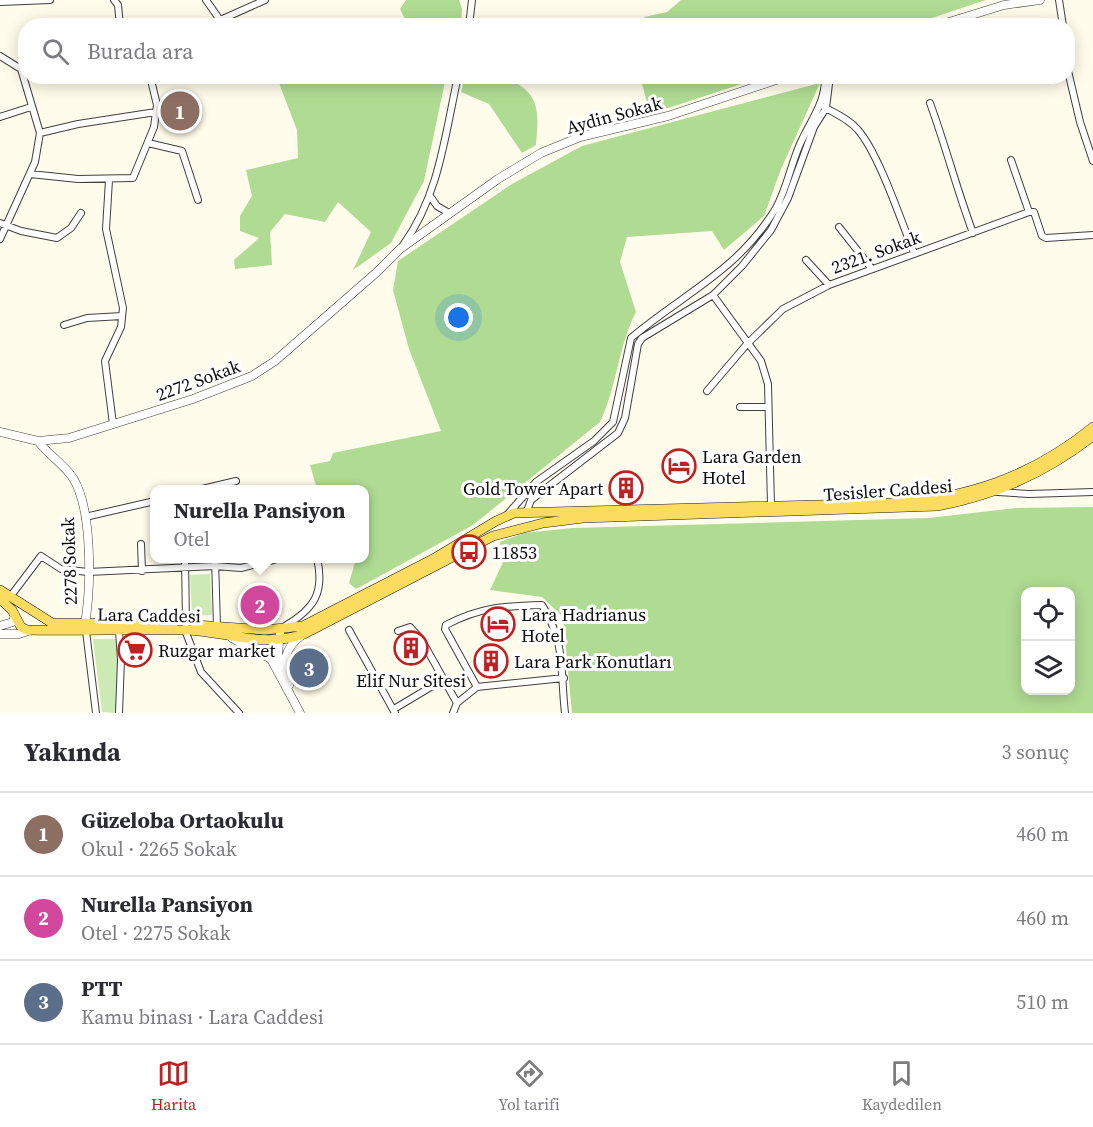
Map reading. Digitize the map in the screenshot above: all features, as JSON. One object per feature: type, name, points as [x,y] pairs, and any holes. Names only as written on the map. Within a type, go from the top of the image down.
[{"type":"main road","points":[[5,598],[52,623],[85,628],[217,627],[281,630],[312,623],[433,559],[507,515],[527,511],[918,502],[961,495],[995,485],[1044,462],[1093,427]]},
{"type":"main road","name":"Tesisler Caddesi","points":[[280,641],[304,634],[493,536],[512,529],[583,518],[914,508],[960,502],[997,492],[1049,467],[1093,436]]},
{"type":"main road","points":[[525,526],[527,511]]},
{"type":"main road","points":[[507,515],[507,525],[512,529]]},
{"type":"main road","points":[[0,590],[17,618],[24,629],[32,632],[38,621],[33,613],[27,612],[17,618]]},
{"type":"main road","name":"Lara Caddesi","points":[[32,632],[85,628],[119,631],[185,627],[230,637]]},
{"type":"main road","points":[[230,637],[280,641]]},
{"type":"street","points":[[0,2],[50,0]]},
{"type":"street","points":[[114,0],[118,5],[119,18]]},
{"type":"street","points":[[206,0],[219,18]]},
{"type":"street","points":[[224,18],[265,0]]},
{"type":"street","points":[[469,18],[472,0]]},
{"type":"street","points":[[961,18],[1004,4],[1040,0]]},
{"type":"street","points":[[1059,0],[1062,18]]},
{"type":"street","points":[[0,56],[18,66]]},
{"type":"street","points":[[0,239],[2,224],[30,174],[40,133],[26,84]]},
{"type":"street","points":[[30,174],[109,180],[133,178],[148,143],[156,112],[151,84]]},
{"type":"street","points":[[400,249],[412,233],[430,196],[456,84]]},
{"type":"street","name":"Aydin Sokak","points":[[400,249],[515,168],[542,153],[580,137],[668,116],[764,84]]},
{"type":"street","points":[[507,515],[536,482],[594,441],[614,422],[631,338],[718,274],[764,226],[777,205],[797,149],[824,106],[825,84]]},
{"type":"street","points":[[527,511],[531,500],[618,433],[625,418],[638,344],[642,338],[713,295],[742,266],[779,218],[803,152],[824,106],[828,84]]},
{"type":"street","points":[[1071,84],[1080,122],[1093,161]]},
{"type":"street","points":[[930,103],[950,157],[956,186],[974,233]]},
{"type":"street","points":[[824,106],[850,122],[860,132],[914,253]]},
{"type":"street","points":[[0,117],[31,107]]},
{"type":"street","points":[[40,133],[78,124],[156,112]]},
{"type":"street","points":[[148,143],[182,151],[198,200]]},
{"type":"street","points":[[1011,160],[1029,212],[1034,212],[1042,236],[1046,238],[1093,235]]},
{"type":"street","points":[[109,180],[106,229],[122,295],[122,316],[117,338],[105,361],[113,424]]},
{"type":"street","points":[[430,196],[437,206],[449,213]]},
{"type":"street","name":"2321. Sokak","points":[[707,391],[747,344],[783,309],[829,285],[1029,212]]},
{"type":"street","points":[[2,224],[57,238],[71,228],[81,213]]},
{"type":"street","points":[[839,227],[872,269]]},
{"type":"street","name":"2272 Sokak","points":[[0,432],[38,441],[69,438],[193,399],[252,376],[275,360],[377,272],[400,249]]},
{"type":"street","points":[[806,260],[829,285]]},
{"type":"street","points":[[713,295],[761,361],[768,384],[771,506]]},
{"type":"street","points":[[64,325],[87,318],[122,316]]},
{"type":"street","points":[[740,407],[768,407]]},
{"type":"street","name":"2278 Sokak","points":[[38,441],[72,477],[85,518],[88,572],[85,628]]},
{"type":"street","points":[[223,485],[236,481]]},
{"type":"street","points":[[997,492],[1029,494],[1093,492]]},
{"type":"street","points":[[85,518],[150,502]]},
{"type":"street","points":[[141,544],[142,570]]},
{"type":"street","points":[[5,598],[41,556],[61,569],[88,572],[186,569],[211,563]]},
{"type":"street","points":[[185,563],[185,627],[201,672],[236,712]]},
{"type":"street","points":[[215,563],[217,627]]},
{"type":"street","points":[[219,563],[241,568],[261,563]]},
{"type":"street","points":[[290,689],[279,662],[281,630],[302,617],[314,601],[321,585],[318,563]]},
{"type":"street","points":[[477,687],[445,629],[447,625],[474,612],[509,606],[542,605],[556,627],[564,678],[565,713]]},
{"type":"street","points":[[0,626],[17,618]]},
{"type":"street","points":[[398,631],[410,627],[421,639],[457,703]]},
{"type":"street","points":[[85,628],[96,713]]},
{"type":"street","points":[[349,630],[395,711],[444,679]]},
{"type":"street","points":[[119,631],[121,660],[119,713]]},
{"type":"street","points":[[0,634],[32,632]]},
{"type":"street","points":[[290,689],[284,656],[304,634]]},
{"type":"street","name":"Lara Caddesi","points":[[230,637],[267,655],[290,689],[300,713]]},
{"type":"street","points":[[453,713],[457,703],[477,687],[564,678]]},
{"type":"green space","points":[[406,0],[459,0],[461,18],[404,18],[400,9]]},
{"type":"green space","points":[[681,0],[986,0],[932,18],[644,18],[667,12]]},
{"type":"green space","points":[[279,84],[445,84],[424,181],[391,243],[353,270],[371,232],[338,202],[325,222],[285,214],[270,232],[272,265],[235,269],[234,260],[259,238],[240,231],[240,216],[252,196],[246,170],[298,158],[297,130]]},
{"type":"green space","points":[[463,84],[517,84],[523,88],[530,94],[536,109],[536,145],[522,153],[489,104],[461,92]]},
{"type":"green space","points":[[642,84],[742,84],[650,114]]},
{"type":"green space","points":[[820,84],[781,169],[764,216],[724,250],[712,231],[627,237],[620,262],[636,312],[625,339],[606,409],[600,422],[473,525],[356,589],[349,583],[355,563],[369,563],[369,485],[316,485],[310,465],[330,461],[333,453],[441,431],[409,349],[393,290],[398,261],[512,184],[582,146]]},
{"type":"green space","points":[[1093,507],[1093,713],[572,713],[563,617],[542,597],[490,590],[503,562],[500,542],[524,533],[573,528],[929,518],[1016,508]]},
{"type":"green space","points":[[210,574],[212,615],[192,616],[190,575]]},
{"type":"green space","points":[[93,639],[117,639],[119,698],[116,713],[102,712]]},
{"type":"place","name":"Güzeloba Ortaokulu","points":[[180,111]]},
{"type":"place","name":"Lara Garden Hotel","points":[[679,466]]},
{"type":"place","name":"Gold Tower Apart","points":[[626,488]]},
{"type":"place","name":"11853","points":[[469,552]]},
{"type":"place","name":"Nurella Pansiyon","points":[[260,605]]},
{"type":"place","name":"Lara Hadrianus Hotel","points":[[498,624]]},
{"type":"place","name":"Elif Nur Sitesi","points":[[411,648]]},
{"type":"place","name":"Ruzgar market","points":[[135,650]]},
{"type":"place","name":"Lara Park Konutları","points":[[491,661]]},
{"type":"place","name":"PTT","points":[[309,668]]}]
